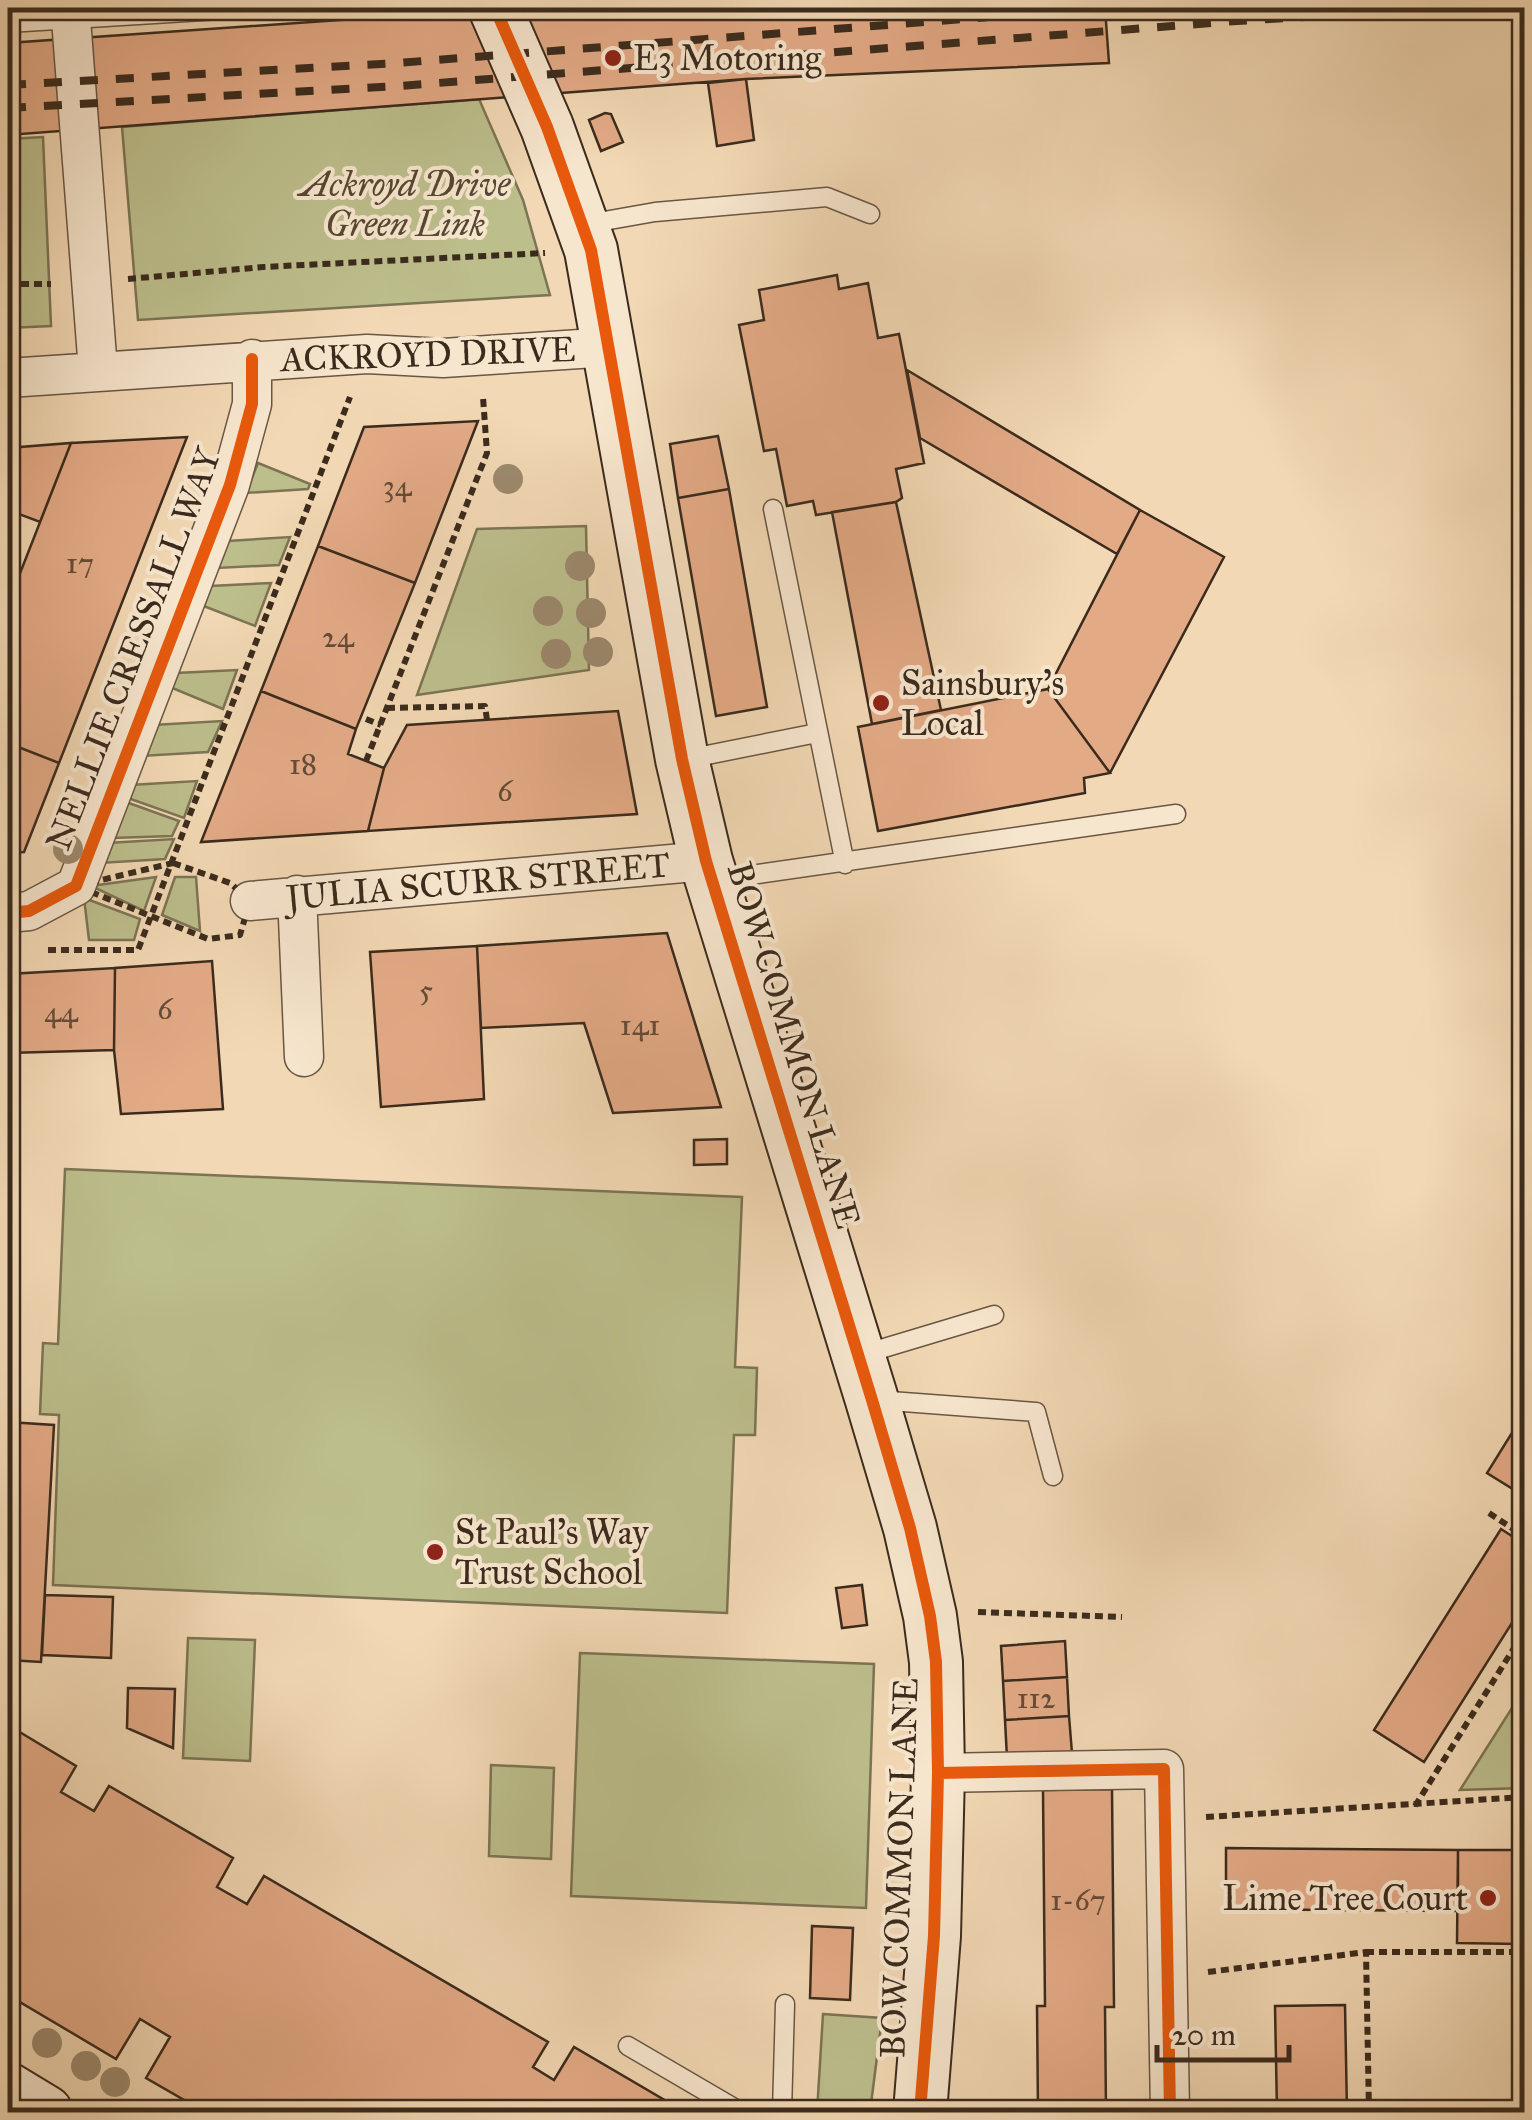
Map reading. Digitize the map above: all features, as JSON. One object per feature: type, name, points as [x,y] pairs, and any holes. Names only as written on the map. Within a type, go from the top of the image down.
[{"type":"street","name":"BOW COMMON LANE","points":[[495,8],[547,127],[586,237],[610,347],[682,760],[710,871],[910,1528],[930,1616],[936,1662],[938,1774],[934,1936],[920,2112]]},
{"type":"street","points":[[71,19],[98,370]]},
{"type":"street","name":"ACKROYD DRIVE","points":[[8,378],[366,354],[443,358],[610,347]]},
{"type":"street","name":"NELLIE CRESSALL WAY","points":[[18,912],[76,886],[230,485],[252,404],[252,360]]},
{"type":"street","name":"JULIA SCURR STREET","points":[[250,901],[710,871]]},
{"type":"street","points":[[298,896],[304,1057]]},
{"type":"street","points":[[938,1774],[1164,1769],[1170,2112]]},
{"type":"lane","points":[[8,23],[252,8]]},
{"type":"lane","points":[[586,237],[654,212],[828,197],[870,214]]},
{"type":"lane","points":[[773,508],[845,864]]},
{"type":"lane","points":[[682,760],[816,732]]},
{"type":"lane","points":[[710,871],[845,864],[1176,814]]},
{"type":"lane","points":[[865,1378],[994,1315]]},
{"type":"lane","points":[[865,1378],[1036,1412],[1053,1476]]},
{"type":"lane","points":[[782,2112],[784,2004]]},
{"type":"lane","points":[[628,2046],[741,2112]]},
{"type":"path","points":[[8,284],[91,282],[586,237]]},
{"type":"path","points":[[18,912],[26,950],[138,950],[366,354]]},
{"type":"path","points":[[366,761],[487,453],[480,355]]},
{"type":"path","points":[[388,708],[485,706],[487,720]]},
{"type":"path","points":[[366,719],[381,725]]},
{"type":"path","points":[[173,863],[230,883],[250,901],[240,935],[208,939],[76,886],[173,863]]},
{"type":"path","points":[[1489,1512],[1524,1536]]},
{"type":"path","points":[[930,1616],[977,1612],[1122,1616]]},
{"type":"path","points":[[1415,1806],[1524,1632]]},
{"type":"path","points":[[1164,1819],[1524,1798]]},
{"type":"path","points":[[1167,1977],[1366,1952],[1524,1952]]},
{"type":"path","points":[[1366,1952],[1369,2112]]},
{"type":"green space","name":"Ackroyd Drive Green Link","points":[[479,99],[523,200],[550,295],[138,320],[122,127]]},
{"type":"green space","points":[[43,137],[51,326],[8,328],[8,139]]},
{"type":"green space","points":[[258,463],[310,484],[308,489],[246,493]]},
{"type":"green space","points":[[586,526],[589,670],[417,695],[477,529]]},
{"type":"green space","points":[[290,537],[279,565],[217,568],[228,541]]},
{"type":"green space","points":[[271,583],[255,626],[201,605],[210,586]]},
{"type":"green space","points":[[237,670],[223,709],[170,687],[176,673]]},
{"type":"green space","points":[[222,721],[208,752],[141,756],[153,725]]},
{"type":"green space","points":[[197,781],[184,818],[125,797],[130,785]]},
{"type":"green space","points":[[126,802],[179,821],[172,836],[112,838]]},
{"type":"green space","points":[[174,839],[165,859],[100,863],[107,843]]},
{"type":"green space","points":[[156,877],[144,911],[91,886]]},
{"type":"green space","points":[[175,877],[196,877],[200,931],[162,915]]},
{"type":"green space","points":[[84,898],[140,919],[134,940],[89,940]]},
{"type":"green space","points":[[65,1169],[742,1197],[735,1367],[757,1368],[755,1435],[734,1435],[727,1613],[53,1585],[59,1415],[40,1414],[43,1343],[58,1344]]},
{"type":"green space","points":[[188,1638],[255,1640],[250,1761],[183,1758]]},
{"type":"green space","points":[[580,1653],[874,1664],[866,1908],[571,1896]]},
{"type":"green space","points":[[1524,1689],[1524,1788],[1460,1790]]},
{"type":"green space","points":[[491,1765],[554,1768],[551,1859],[489,1856]]},
{"type":"green space","points":[[823,2014],[882,2018],[870,2112],[817,2112]]},
{"type":"building","points":[[514,8],[1105,8],[1109,63],[746,79],[8,135],[8,43]]},
{"type":"building","points":[[746,79],[754,140],[717,146],[708,83]]},
{"type":"building","points":[[611,114],[623,142],[601,151],[589,120]]},
{"type":"building","points":[[837,275],[839,289],[868,283],[878,338],[899,334],[924,463],[896,469],[902,498],[896,502],[816,515],[813,501],[787,506],[776,449],[764,451],[739,325],[764,320],[759,290]]},
{"type":"building","points":[[907,370],[1140,510],[1117,554],[920,438]]},
{"type":"building","points":[[478,421],[415,583],[318,546],[364,427]]},
{"type":"building","points":[[718,436],[729,489],[678,498],[670,444]]},
{"type":"building","points":[[187,437],[59,763],[8,743],[8,604],[71,443]]},
{"type":"building","points":[[71,443],[40,522],[8,510],[8,448]]},
{"type":"building","points":[[729,489],[767,707],[716,716],[678,498]]},
{"type":"building","points":[[896,502],[941,710],[872,724],[832,512]]},
{"type":"building","points":[[1140,510],[1224,557],[1110,773],[1048,689]]},
{"type":"building","points":[[318,546],[415,583],[356,729],[261,691]]},
{"type":"building","points":[[1048,689],[1110,773],[1084,778],[1085,793],[878,831],[858,727]]},
{"type":"building","points":[[261,691],[356,729],[348,754],[384,768],[368,831],[201,842]]},
{"type":"building","points":[[618,711],[637,814],[368,831],[384,768],[407,725]]},
{"type":"building","points":[[8,743],[59,763],[24,852],[8,853]]},
{"type":"building","points":[[667,933],[721,1107],[613,1113],[584,1023],[481,1028],[477,946]]},
{"type":"building","points":[[477,946],[484,1099],[381,1107],[370,952]]},
{"type":"building","points":[[212,961],[223,1109],[121,1114],[114,1050],[115,968]]},
{"type":"building","points":[[115,968],[114,1050],[8,1053],[8,974]]},
{"type":"building","points":[[727,1139],[727,1164],[694,1165],[694,1140]]},
{"type":"building","points":[[1524,1417],[1524,1496],[1487,1473]]},
{"type":"building","points":[[8,1422],[54,1425],[41,1662],[8,1660]]},
{"type":"building","points":[[1501,1529],[1524,1544],[1524,1604],[1424,1762],[1374,1730]]},
{"type":"building","points":[[862,1585],[867,1625],[842,1628],[836,1588]]},
{"type":"building","points":[[45,1595],[113,1597],[111,1658],[42,1655]]},
{"type":"building","points":[[1065,1641],[1067,1677],[1003,1681],[1001,1646]]},
{"type":"building","points":[[1067,1677],[1069,1716],[1005,1720],[1003,1681]]},
{"type":"building","points":[[128,1688],[175,1689],[173,1748],[127,1728]]},
{"type":"building","points":[[1069,1716],[1072,1753],[1007,1758],[1005,1720]]},
{"type":"building","points":[[8,1725],[76,1766],[61,1792],[94,1811],[109,1786],[233,1858],[217,1887],[247,1904],[264,1876],[548,2042],[533,2067],[554,2080],[574,2047],[685,2112],[305,2112],[297,2108],[294,2112],[205,2112],[146,2078],[170,2037],[140,2019],[116,2059],[8,1995],[8,1952],[12,1945],[8,1942]]},
{"type":"building","points":[[1112,1789],[1114,2007],[1105,2007],[1106,2112],[1038,2112],[1037,2006],[1045,2006],[1043,1790]]},
{"type":"building","points":[[1226,1848],[1458,1850],[1458,1911],[1226,1909]]},
{"type":"building","name":"Lime Tree Court","points":[[1458,1850],[1524,1850],[1518,1944],[1457,1943]]},
{"type":"building","points":[[812,1926],[853,1928],[850,2000],[810,1998]]},
{"type":"building","points":[[1345,2005],[1347,2112],[1277,2112],[1275,2006]]},
{"type":"railway","points":[[8,85],[397,63],[1106,8]]},
{"type":"railway","points":[[8,108],[399,86],[1237,21],[1454,8]]},
{"type":"cycle path","points":[[495,8],[547,127],[591,250],[682,759],[706,861],[910,1528],[930,1616],[936,1662],[938,1773],[934,1936],[920,2112]]},
{"type":"cycle path","points":[[8,913],[29,911],[76,886],[230,485],[252,404],[252,359]]},
{"type":"cycle path","points":[[938,1773],[1164,1769],[1170,2112]]},
{"type":"place","name":"E3 Motoring","points":[[613,58]]},
{"type":"place","name":"Sainsbury's Local","points":[[881,703]]},
{"type":"place","name":"St Paul's Way Trust School","points":[[435,1552]]},
{"type":"place","name":"Lime Tree Court","points":[[1488,1898]]}]
